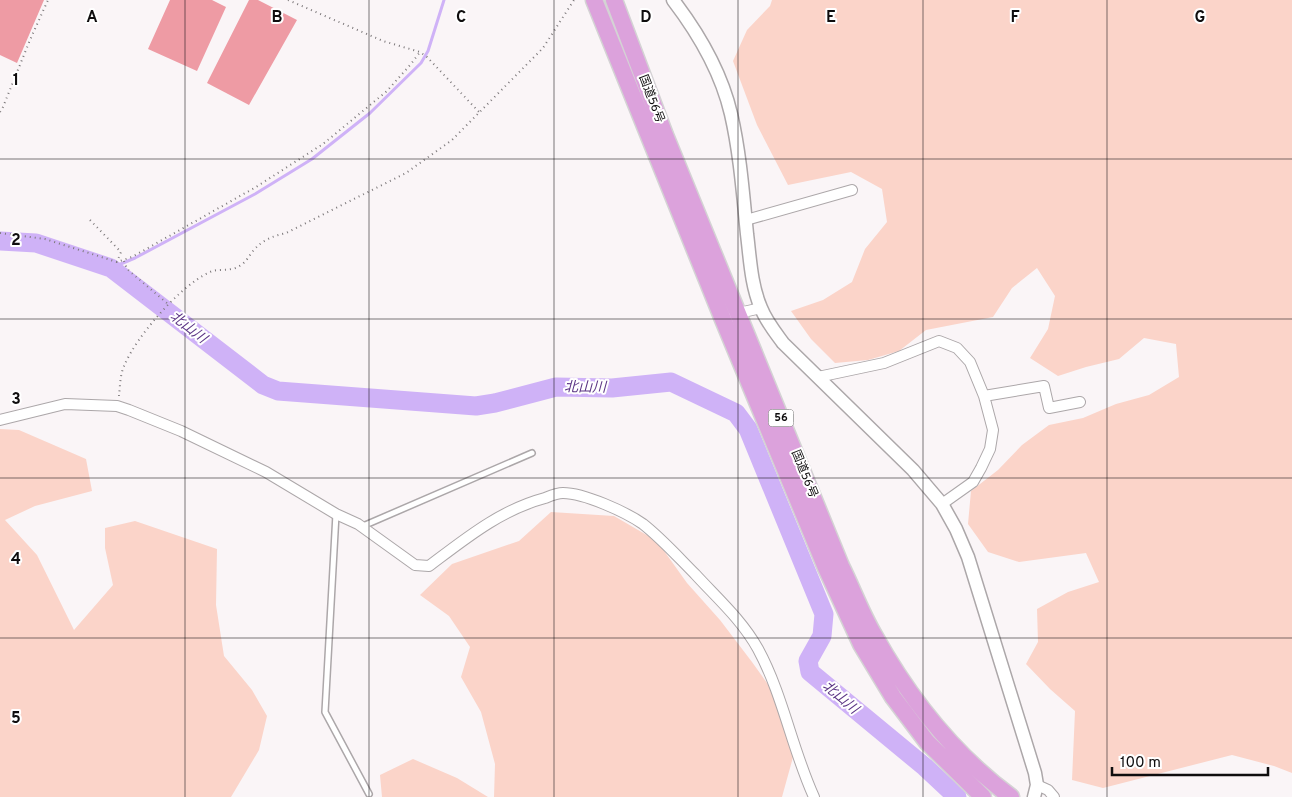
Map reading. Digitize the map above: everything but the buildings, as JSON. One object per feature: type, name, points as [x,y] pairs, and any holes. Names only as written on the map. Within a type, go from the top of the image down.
[{"type":"highway","name":"国道56号","points":[[594,0],[724,322],[826,568],[861,644],[893,697],[927,742],[983,797]]},
{"type":"highway","name":"国道56号","points":[[614,0],[665,135],[841,566],[873,634],[903,684],[938,730],[965,758],[1011,797]]},
{"type":"street","points":[[672,0],[704,46],[716,68],[724,89],[731,114],[741,177],[753,281],[760,308],[783,343],[913,470],[942,504],[956,529],[968,557],[1022,731],[1036,791],[1048,790],[1054,797]]},
{"type":"street","points":[[746,220],[852,190]]},
{"type":"street","points":[[724,322],[738,313],[760,308]]},
{"type":"street","points":[[818,377],[884,363],[939,341],[957,348],[970,362],[984,396],[993,430],[990,449],[972,482],[942,504]]},
{"type":"street","points":[[984,396],[1044,386],[1049,408],[1080,402]]},
{"type":"street","points":[[0,420],[66,404],[117,406],[181,431],[266,472],[336,514],[362,526],[415,565],[429,566],[489,522],[530,502],[563,493],[588,498],[612,506],[642,524],[664,542],[745,628],[758,649],[771,677],[814,797]]},
{"type":"lane","points":[[362,526],[532,453]]},
{"type":"lane","points":[[336,514],[325,712],[369,794]]},
{"type":"path","points":[[0,112],[48,0]]},
{"type":"path","points":[[288,0],[383,41],[420,52],[480,113]]},
{"type":"path","points":[[117,406],[123,367],[142,337],[167,304],[209,272],[233,270],[242,265],[256,247],[270,237],[286,233],[406,173],[452,140],[544,48],[574,0]]},
{"type":"path","points":[[0,233],[45,239],[117,262],[132,257],[256,187],[323,144],[387,91],[412,64],[420,52]]},
{"type":"path","points":[[90,220],[121,252],[117,262]]},
{"type":"path","points":[[124,260],[127,269],[167,304]]},
{"type":"shaded area","points":[[772,0],[1292,0],[1292,773],[1274,766],[1232,755],[1103,788],[1072,780],[1075,711],[1026,664],[1038,642],[1037,609],[1068,592],[1099,582],[1086,553],[1019,562],[988,552],[968,524],[971,491],[998,470],[1022,445],[1049,425],[1083,418],[1116,404],[1149,395],[1179,377],[1176,344],[1144,338],[1119,359],[1058,376],[1030,358],[1048,329],[1055,296],[1037,268],[1012,288],[993,317],[926,330],[899,351],[868,360],[835,363],[811,339],[791,311],[823,300],[852,282],[865,249],[887,222],[882,189],[851,172],[788,185],[757,125],[733,61],[747,30],[770,6]]},
{"type":"shaded area","points":[[0,429],[19,430],[86,459],[92,491],[35,506],[5,520],[37,555],[74,630],[113,585],[105,548],[105,528],[135,521],[217,549],[216,605],[224,656],[252,690],[267,716],[259,750],[231,797],[0,797]]},
{"type":"shaded area","points":[[551,512],[614,516],[657,541],[687,583],[720,620],[777,697],[795,750],[782,797],[494,797],[495,764],[481,712],[461,677],[470,647],[449,616],[420,595],[452,564],[519,541]]},
{"type":"shaded area","points":[[413,759],[457,778],[488,797],[382,797],[380,775]]},
{"type":"waterway","points":[[111,268],[135,258],[255,194],[312,159],[370,113],[421,63],[428,51],[444,0]]},
{"type":"waterway","name":"北山川","points":[[0,241],[36,243],[111,268],[263,385],[278,391],[476,406],[556,387],[612,388],[671,382],[736,413],[748,429],[824,614],[822,636],[808,661],[810,672],[925,767],[957,797]]}]
